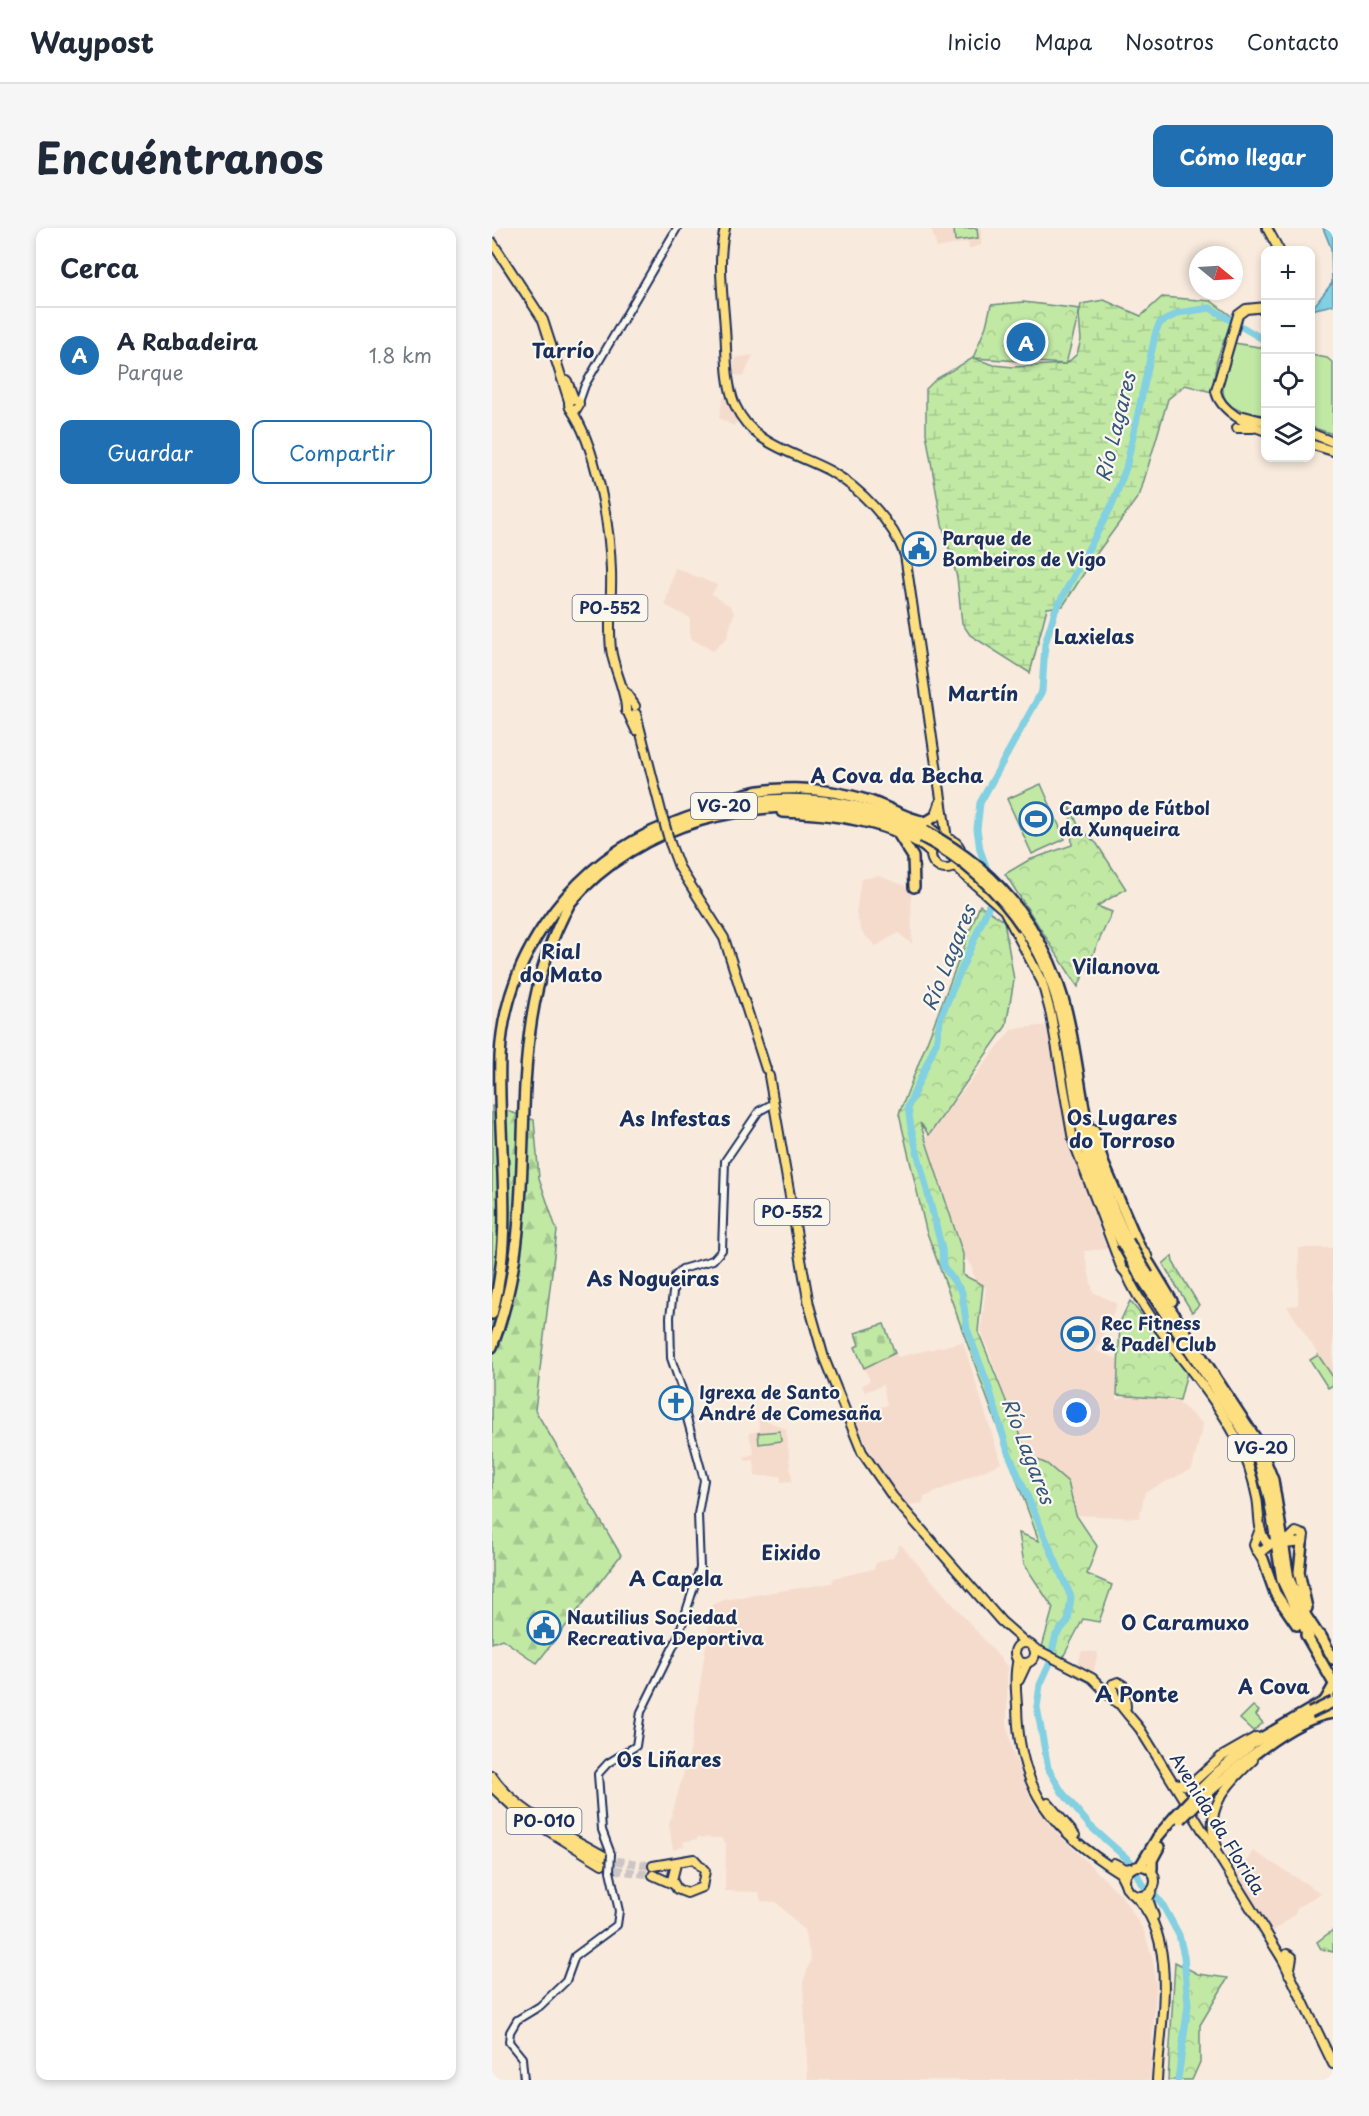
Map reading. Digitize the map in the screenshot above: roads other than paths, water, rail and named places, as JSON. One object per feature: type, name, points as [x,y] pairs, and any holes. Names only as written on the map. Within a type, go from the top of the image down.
[{"type":"highway","name":"VG-20","points":[[492,1314],[504,1240],[505,1115],[514,1015],[534,957],[555,915],[582,880],[614,854],[649,833],[706,810],[760,801],[825,801],[872,810],[923,830],[978,875],[1005,903],[1027,928],[1053,967],[1064,995],[1094,1155],[1125,1245],[1137,1276],[1241,1427],[1259,1460],[1269,1498],[1282,1580],[1309,1637]]},
{"type":"highway","points":[[940,804],[934,819],[923,830],[945,839]]},
{"type":"highway","name":"VG-20","points":[[555,915],[594,878],[620,858],[647,842],[694,823],[759,807],[821,807],[923,830]]},
{"type":"highway","points":[[694,823],[754,813],[812,813],[853,819],[899,834],[931,852]]},
{"type":"highway","points":[[899,834],[913,857],[915,887]]},
{"type":"highway","name":"VG-20","points":[[1027,928],[1057,999],[1087,1154],[1104,1205],[1125,1245]]},
{"type":"highway","points":[[1077,1057],[1104,1162],[1140,1248]]},
{"type":"highway","name":"VG-20","points":[[492,1347],[506,1294],[511,1248],[505,1115]]},
{"type":"highway","points":[[1149,1263],[1219,1380]]},
{"type":"highway","name":"VG-20","points":[[1137,1276],[1219,1380],[1249,1425],[1268,1463],[1275,1490],[1289,1579],[1306,1616],[1323,1642]]},
{"type":"highway","points":[[1302,1543],[1299,1565],[1302,1594],[1333,1659]]},
{"type":"highway","points":[[1262,1545],[1282,1606],[1309,1637],[1333,1682]]},
{"type":"highway","points":[[1131,1869],[1238,1755],[1289,1720],[1330,1702]]},
{"type":"highway","points":[[1197,1798],[1330,1702]]},
{"type":"highway","points":[[1197,1798],[1226,1771],[1275,1736],[1330,1702]]},
{"type":"highway","points":[[1154,1874],[1152,1860],[1178,1817]]},
{"type":"main road","points":[[725,228],[721,267],[732,397],[741,416],[759,436],[834,476],[855,490],[890,528],[907,561],[945,839]]},
{"type":"main road","points":[[1268,228],[1277,246]]},
{"type":"main road","name":"PO-552","points":[[492,242],[541,317],[575,400],[594,463],[604,518],[609,532],[610,639],[616,670],[645,750],[670,843],[686,880],[724,938],[768,1072],[809,1305],[824,1358],[871,1468],[892,1497],[1001,1621]]},
{"type":"main road","points":[[1261,308],[1246,309],[1236,319],[1216,391],[1220,402],[1237,419],[1261,425]]},
{"type":"main road","points":[[1237,419],[1250,421]]},
{"type":"main road","points":[[1237,419],[1237,428],[1261,426]]},
{"type":"main road","points":[[1315,435],[1333,442]]},
{"type":"main road","points":[[1315,445],[1333,451]]},
{"type":"main road","points":[[834,476],[872,508]]},
{"type":"main road","points":[[945,839],[956,843],[960,849],[960,859],[954,866],[939,868],[932,861],[931,852],[935,843],[945,839]]},
{"type":"main road","points":[[954,866],[1002,907],[1039,975],[1047,998],[1072,1140],[1110,1245],[1120,1264],[1137,1276]]},
{"type":"main road","points":[[1110,1245],[1140,1248],[1147,1254],[1149,1263],[1143,1273],[1137,1276],[1132,1287],[1141,1303],[1216,1404],[1233,1431],[1252,1476],[1262,1545]]},
{"type":"main road","points":[[1120,1264],[1125,1245]]},
{"type":"main road","points":[[1001,1621],[1034,1648],[1035,1654],[1019,1679],[1019,1700],[1024,1748],[1037,1786],[1060,1821],[1079,1840],[1131,1869],[1154,1874],[1148,1896],[1166,1948],[1169,1965],[1159,2080]]},
{"type":"main road","points":[[1001,1621],[1016,1650],[1018,1659],[1017,1706],[1020,1748],[1033,1786],[1049,1815],[1059,1827],[1120,1873],[1141,1902],[1160,1942],[1164,1966],[1159,2080]]},
{"type":"main road","points":[[1016,1650],[1026,1643]]},
{"type":"main road","name":"Avenida da Florida","points":[[1034,1648],[1092,1678],[1113,1684],[1118,1682],[1123,1684],[1119,1693]]},
{"type":"main road","name":"Avenida da Florida","points":[[1030,1661],[1048,1656]]},
{"type":"main road","points":[[1018,1659],[1030,1661]]},
{"type":"main road","name":"Avenida da Florida","points":[[1092,1678],[1129,1714]]},
{"type":"main road","name":"Avenida da Florida","points":[[1100,1686],[1119,1693],[1129,1714],[1284,1958],[1289,1974],[1333,2064]]},
{"type":"main road","points":[[1174,1783],[1189,1786],[1230,1750],[1289,1720]]},
{"type":"main road","points":[[1217,1854],[1213,1819],[1221,1792],[1260,1753],[1288,1732]]},
{"type":"main road","name":"PO-010","points":[[492,1776],[505,1793],[524,1808],[606,1858]]},
{"type":"main road","name":"PO-010","points":[[492,1787],[521,1814],[606,1858]]},
{"type":"main road","points":[[1073,1846],[1098,1858]]},
{"type":"main road","points":[[684,1859],[694,1859],[703,1866],[706,1876],[702,1887],[693,1893],[682,1892],[653,1870],[676,1864],[684,1859]]},
{"type":"main road","points":[[674,1885],[671,1874],[676,1864]]},
{"type":"main road","points":[[1125,1882],[1131,1869]]},
{"type":"main road","points":[[1134,1895],[1148,1896]]},
{"type":"street","points":[[575,400],[677,228]]},
{"type":"street","points":[[524,2080],[522,2058],[509,2042],[510,2030],[519,2018],[540,2006],[566,1980],[575,1956],[617,1925],[619,1911],[606,1858],[597,1774],[608,1763],[636,1746],[641,1712],[678,1637],[700,1568],[698,1514],[704,1476],[686,1415],[686,1401],[671,1358],[670,1317],[675,1276],[682,1269],[713,1260],[722,1250],[725,1161],[759,1111],[774,1103]]},
{"type":"water","points":[[1323,228],[1333,228],[1333,305],[1315,309],[1315,305],[1332,283],[1331,248]]},
{"type":"waterway","name":"Río Lagares","points":[[989,875],[980,850],[977,829],[980,803],[1042,691],[1045,644],[1055,611],[1112,505],[1126,468],[1156,331],[1160,323],[1178,313],[1210,308],[1261,338]]},
{"type":"waterway","name":"Río Lagares","points":[[991,895],[990,903],[941,1016],[936,1043],[908,1107],[911,1128],[942,1249],[943,1266],[962,1292],[967,1329],[989,1388],[1008,1452],[1071,1597],[1068,1621],[1056,1635],[1052,1651]]},
{"type":"waterway","name":"Río Lagares","points":[[1050,1663],[1040,1685],[1037,1707],[1048,1768],[1062,1792],[1090,1826],[1132,1863],[1141,1883],[1161,1902],[1179,1935],[1184,1956],[1188,2005],[1178,2080]]},
{"type":"tunnel","points":[[605,1857],[653,1866]]},
{"type":"tunnel","points":[[604,1864],[617,1870],[653,1875]]},
{"type":"place","name":"A Rabadeira","points":[[1026,342]]},
{"type":"place","name":"Parque de Bombeiros de Vigo","points":[[919,549]]},
{"type":"place","name":"Campo de Fútbol da Xunqueira","points":[[1036,819]]},
{"type":"place","name":"Rec Fitness & Padel Club","points":[[1078,1334]]},
{"type":"place","name":"Igrexa de Santo André de Comesaña","points":[[676,1403]]},
{"type":"place","name":"Nautilius Sociedad Recreativa Deportiva","points":[[544,1628]]},
{"type":"district","name":"Tarrío","points":[[563,351]]},
{"type":"district","name":"Laxielas","points":[[1094,637]]},
{"type":"district","name":"Martín","points":[[983,694]]},
{"type":"district","name":"A Cova da Becha","points":[[897,776]]},
{"type":"district","name":"Rial do Mato","points":[[561,964]]},
{"type":"district","name":"Vilanova","points":[[1116,967]]},
{"type":"district","name":"As Infestas","points":[[675,1119]]},
{"type":"district","name":"Os Lugares do Torroso","points":[[1122,1130]]},
{"type":"district","name":"As Nogueiras","points":[[653,1279]]},
{"type":"district","name":"Eixido","points":[[791,1553]]},
{"type":"district","name":"A Capela","points":[[676,1579]]},
{"type":"district","name":"O Caramuxo","points":[[1185,1623]]},
{"type":"district","name":"A Cova","points":[[1274,1687]]},
{"type":"district","name":"A Ponte","points":[[1137,1695]]},
{"type":"district","name":"Os Liñares","points":[[669,1760]]}]
